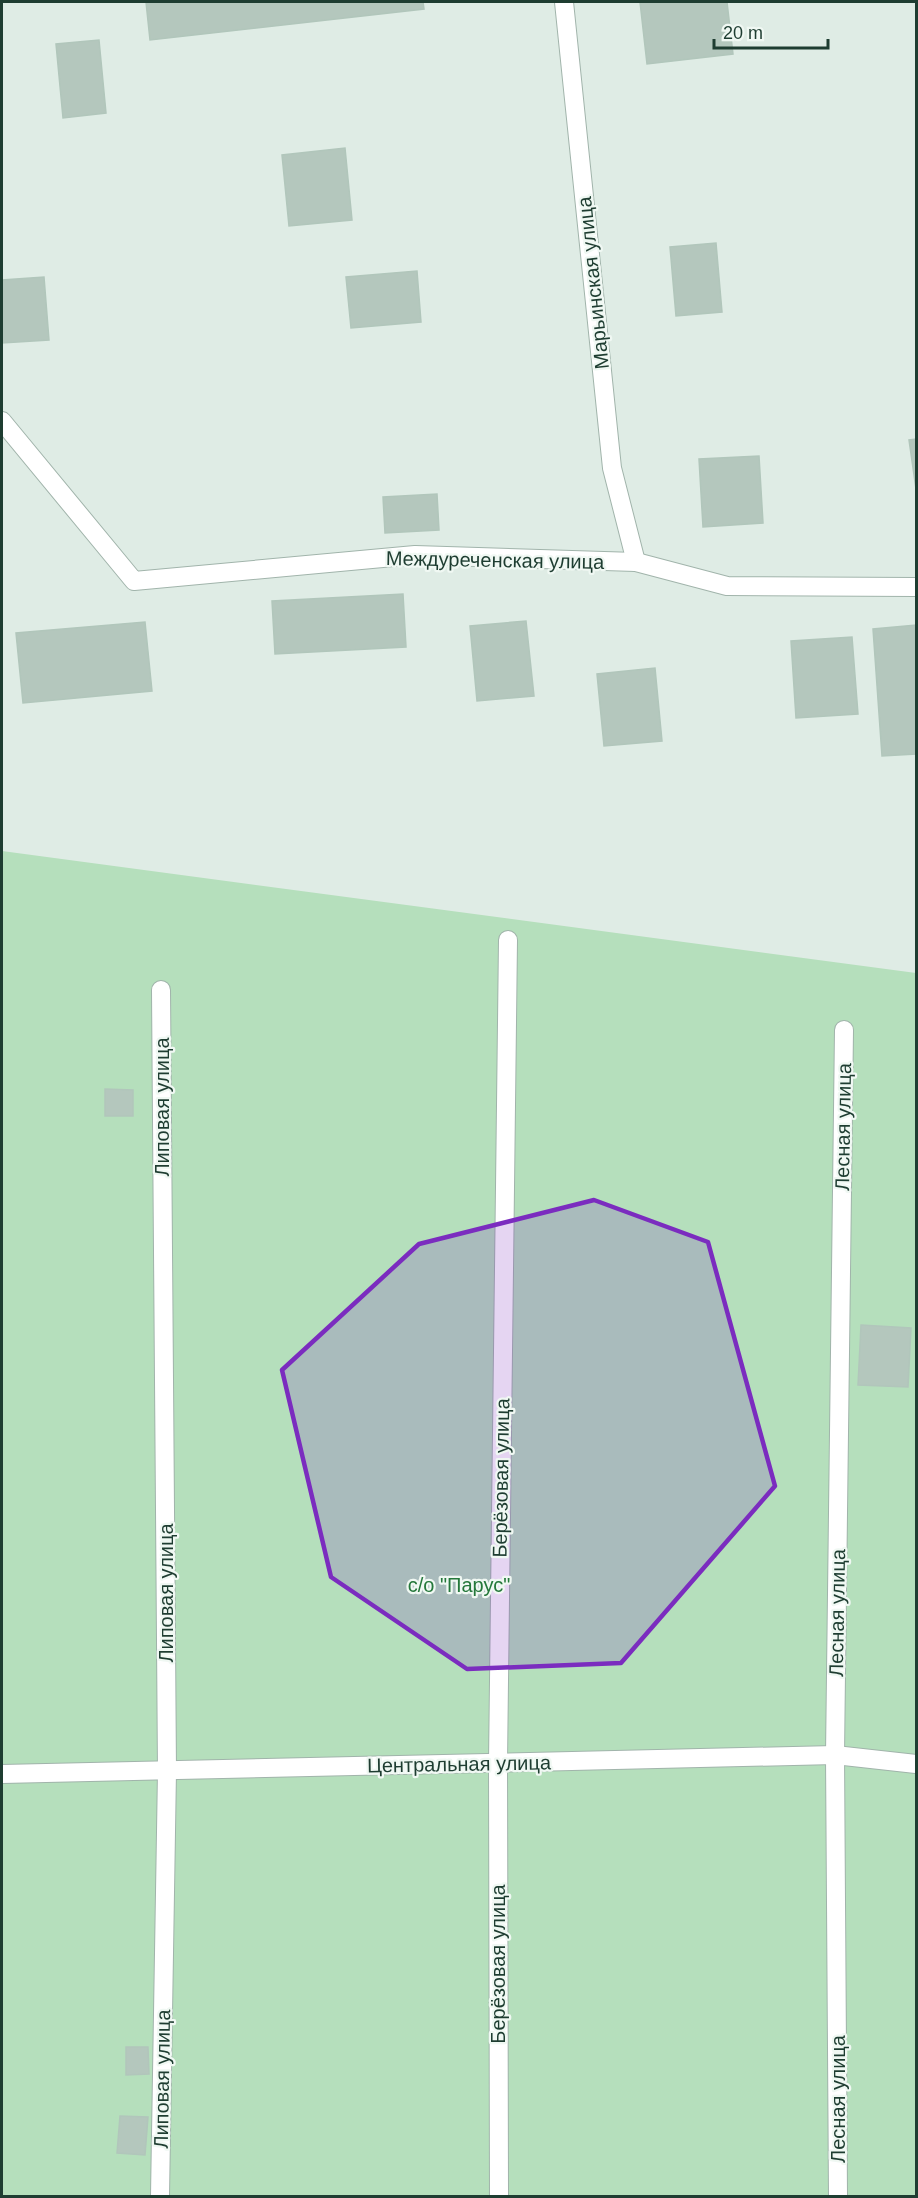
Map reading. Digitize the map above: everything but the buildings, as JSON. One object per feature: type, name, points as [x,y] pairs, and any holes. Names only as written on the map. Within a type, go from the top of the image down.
[{"type":"street","name":"Марьинская улица","points":[[564,2],[612,468],[636,562]]},
{"type":"street","name":"Междуреченская улица","points":[[2,422],[134,581],[415,555],[636,562],[727,586],[916,587]]},
{"type":"street","name":"Берёзовая улица","points":[[499,2196],[498,1763],[508,940]]},
{"type":"street","name":"Липовая улица","points":[[160,2196],[167,1771],[161,990]]},
{"type":"street","name":"Лесная улица","points":[[838,2196],[835,1755],[844,1030]]},
{"type":"street","name":"Центральная улица","points":[[2,1774],[835,1755],[916,1764]]},
{"type":"highlighted area","points":[[594,1200],[708,1242],[775,1486],[621,1663],[467,1669],[331,1577],[282,1370],[419,1244]]},
{"type":"green space","name":"с/о \"Парус\"","points":[[2,851],[916,973],[916,2196],[2,2196]]}]
